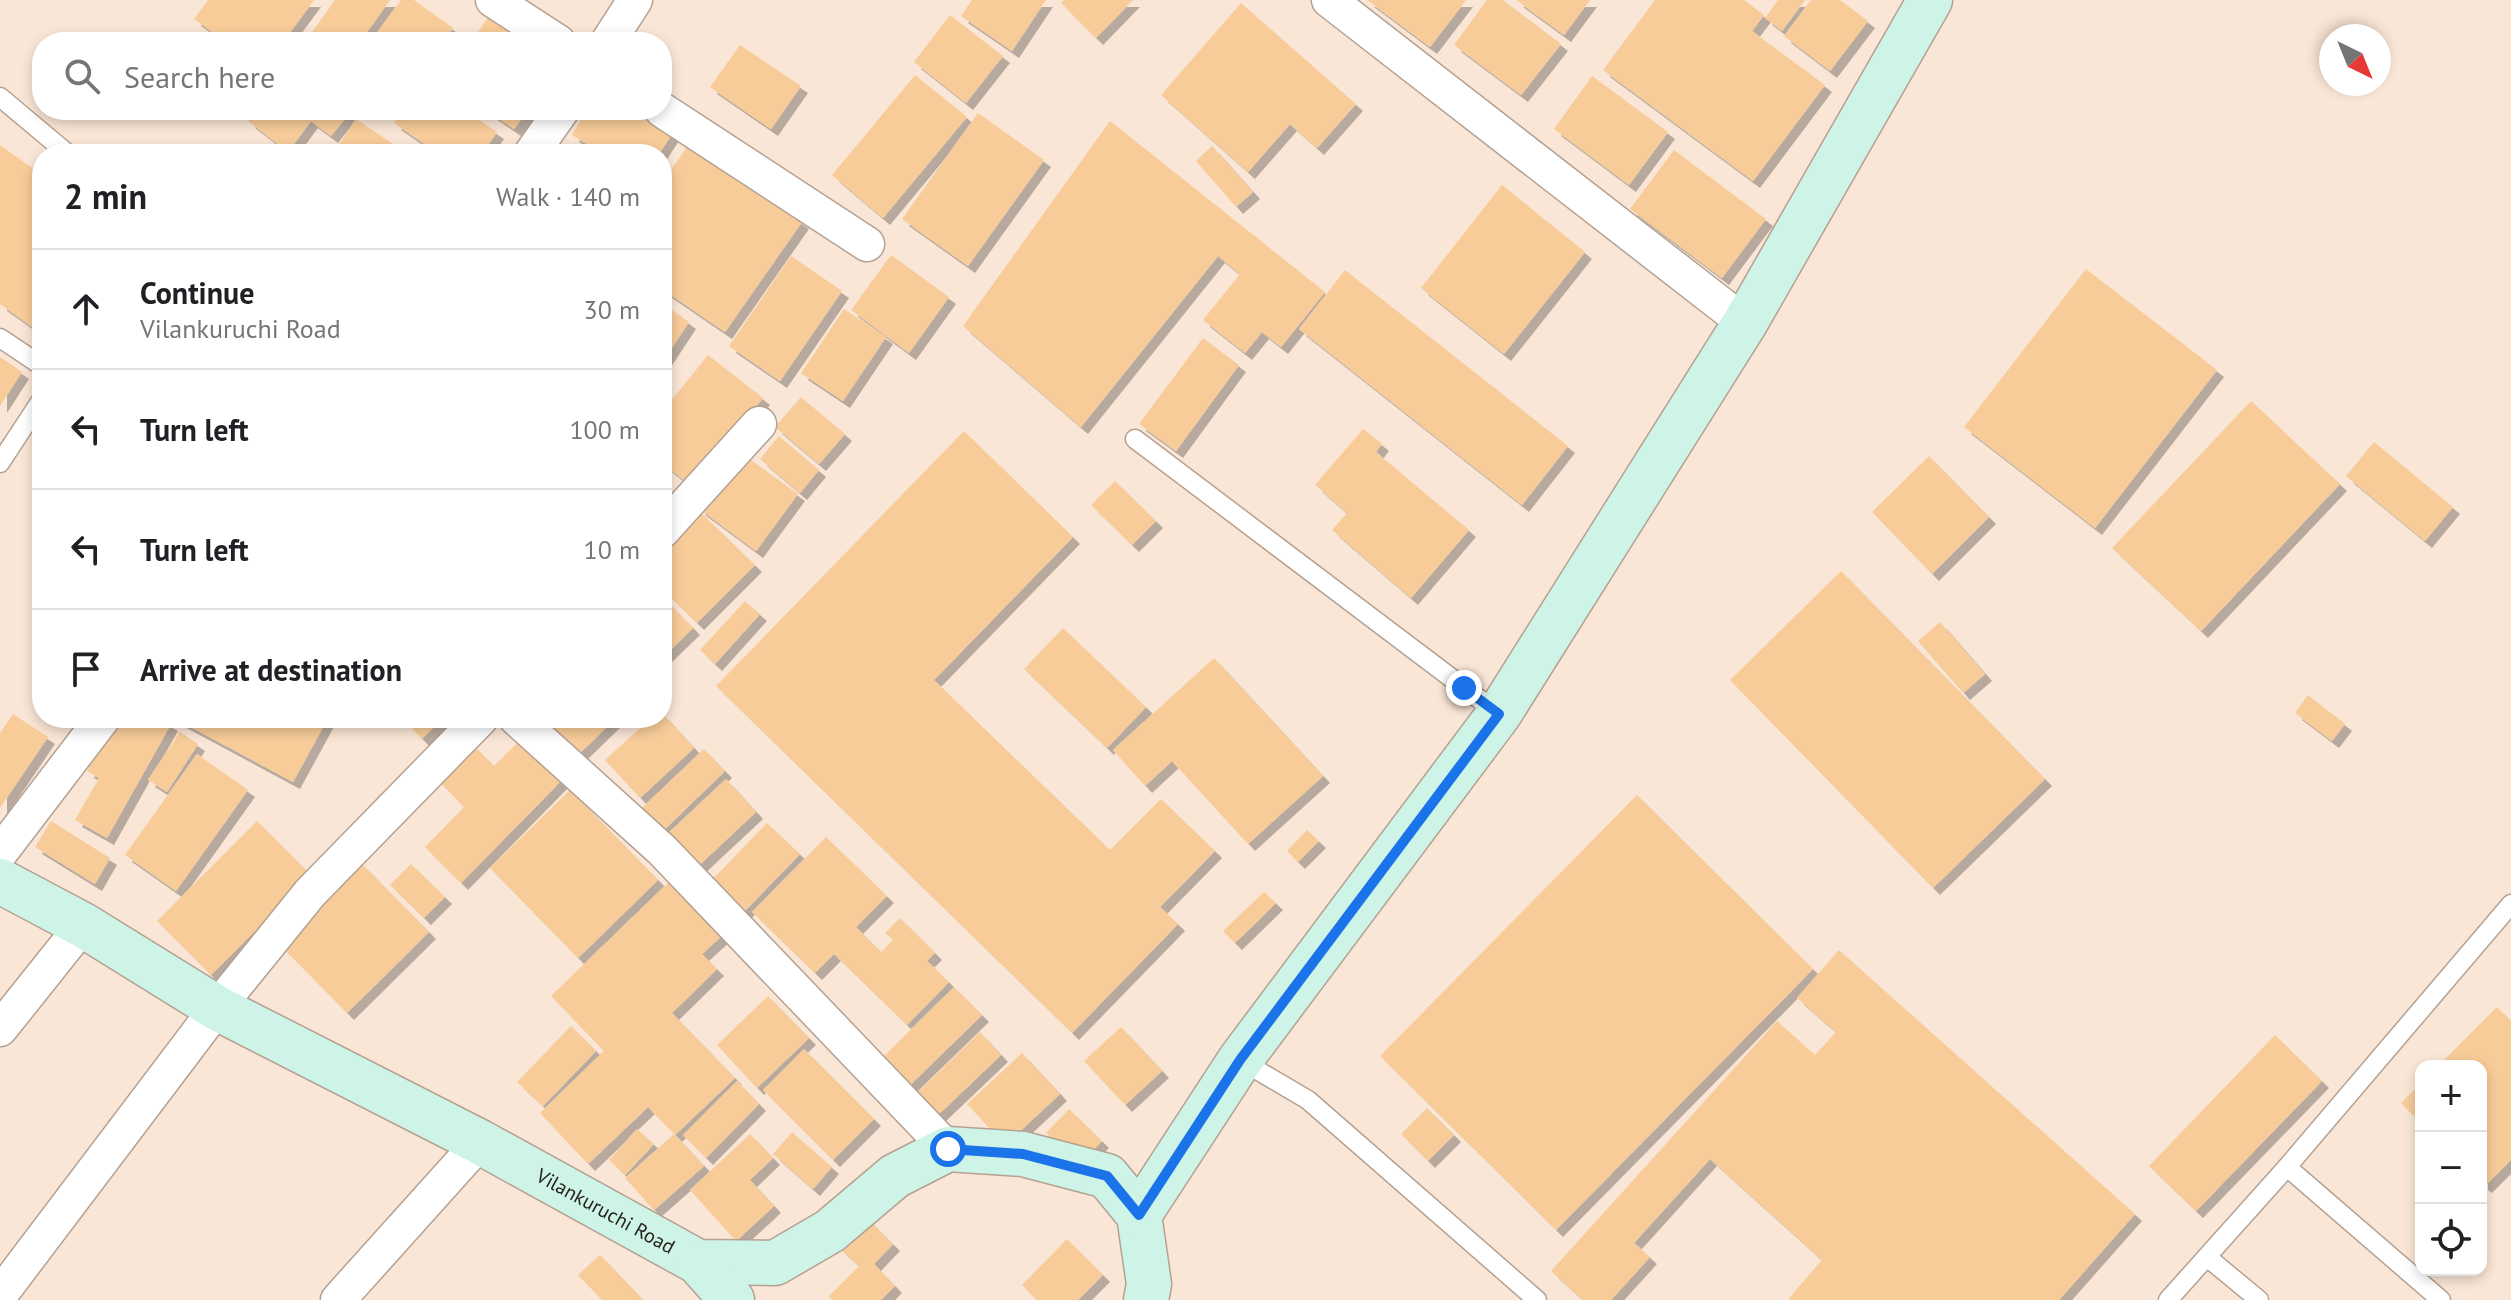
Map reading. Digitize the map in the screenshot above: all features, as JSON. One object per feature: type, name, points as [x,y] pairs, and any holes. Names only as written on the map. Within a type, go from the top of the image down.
[{"type":"street","points":[[493,0],[543,32]]},
{"type":"street","points":[[614,32],[635,0]]},
{"type":"street","points":[[1329,0],[1745,323]]},
{"type":"street","points":[[1139,1215],[1240,1060],[1499,714],[1745,323],[1930,0]]},
{"type":"street","points":[[672,117],[867,244]]},
{"type":"street","points":[[538,144],[555,120]]},
{"type":"street","points":[[672,520],[759,424]]},
{"type":"street","points":[[0,853],[95,728]]},
{"type":"street","points":[[0,1295],[217,1008],[310,893],[471,728]]},
{"type":"street","points":[[527,728],[662,850],[948,1149],[1023,1154],[1107,1176],[1139,1215],[1149,1284],[1146,1300]]},
{"type":"street","name":"Vilankuruchi Road","points":[[0,881],[83,925],[217,1008],[480,1142],[698,1262],[775,1263],[830,1231],[895,1176],[948,1149]]},
{"type":"street","points":[[0,1029],[83,925]]},
{"type":"street","points":[[338,1300],[480,1142]]},
{"type":"street","points":[[698,1262],[732,1300]]},
{"type":"lane","points":[[0,97],[56,144]]},
{"type":"lane","points":[[0,338],[32,359]]},
{"type":"lane","points":[[0,463],[32,414]]},
{"type":"lane","points":[[1135,439],[1499,714]]},
{"type":"lane","points":[[2168,1300],[2287,1167],[2511,904]]},
{"type":"lane","points":[[1240,1060],[1308,1100],[1537,1300]]},
{"type":"lane","points":[[2287,1167],[2441,1300]]},
{"type":"lane","points":[[2207,1257],[2259,1300]]},
{"type":"building","points":[[208,0],[314,0],[290,32],[212,32],[194,19]]},
{"type":"building","points":[[335,0],[390,0],[367,32],[312,32]]},
{"type":"building","points":[[401,0],[414,0],[453,28],[450,32],[377,32]]},
{"type":"building","points":[[972,0],[1046,0],[1012,51],[961,16]]},
{"type":"building","points":[[1064,0],[1133,0],[1096,38],[1061,3]]},
{"type":"building","points":[[1367,0],[1466,0],[1430,47]]},
{"type":"building","points":[[1487,0],[1503,0],[1561,44],[1521,95],[1454,45]]},
{"type":"building","points":[[1516,0],[1590,0],[1564,35]]},
{"type":"building","points":[[1655,0],[1744,0],[1764,15],[1752,31],[1825,85],[1753,181],[1603,70]]},
{"type":"building","points":[[1778,0],[1805,0],[1782,31],[1765,18]]},
{"type":"building","points":[[1811,0],[1840,0],[1868,21],[1830,71],[1784,36]]},
{"type":"building","points":[[1241,3],[1356,104],[1317,148],[1290,124],[1248,172],[1161,95]]},
{"type":"building","points":[[950,15],[1003,56],[966,103],[914,62]]},
{"type":"building","points":[[489,16],[512,32],[478,32]]},
{"type":"building","points":[[740,45],[801,86],[771,129],[710,87]]},
{"type":"building","points":[[915,75],[967,117],[883,218],[832,175]]},
{"type":"building","points":[[1592,76],[1668,132],[1629,185],[1554,129]]},
{"type":"building","points":[[978,113],[1044,160],[968,266],[902,219]]},
{"type":"building","points":[[344,120],[331,136],[311,121],[294,144],[278,144],[248,121]]},
{"type":"building","points":[[357,120],[393,144],[340,144]]},
{"type":"building","points":[[396,120],[479,120],[497,132],[489,144],[424,144],[394,123]]},
{"type":"building","points":[[501,120],[521,120],[514,129]]},
{"type":"building","points":[[581,120],[649,120],[672,134],[666,144],[587,144],[572,135]]},
{"type":"building","points":[[1110,121],[1325,292],[1281,347],[1262,332],[1245,353],[1203,320],[1240,274],[1218,256],[1081,427],[963,326]]},
{"type":"building","points":[[689,144],[802,222],[725,332],[672,296],[672,169]]},
{"type":"building","points":[[0,145],[32,168],[32,327],[0,304]]},
{"type":"building","points":[[1212,146],[1253,192],[1236,207],[1196,161]]},
{"type":"building","points":[[1674,150],[1766,219],[1722,278],[1630,209]]},
{"type":"building","points":[[1502,185],[1585,252],[1504,354],[1421,288]]},
{"type":"building","points":[[891,255],[949,297],[909,353],[851,310]]},
{"type":"building","points":[[791,256],[842,291],[780,381],[729,346]]},
{"type":"building","points":[[2086,269],[2217,370],[2095,528],[1964,427]]},
{"type":"building","points":[[1345,270],[1568,446],[1522,505],[1299,329]]},
{"type":"building","points":[[844,309],[886,337],[843,401],[801,373]]},
{"type":"building","points":[[672,310],[689,322],[672,348]]},
{"type":"building","points":[[1203,338],[1239,365],[1176,451],[1139,424]]},
{"type":"building","points":[[708,355],[763,398],[691,486],[672,471],[672,400]]},
{"type":"building","points":[[0,357],[22,372],[0,406]]},
{"type":"building","points":[[801,397],[845,434],[819,464],[775,427]]},
{"type":"building","points":[[2251,401],[2340,484],[2201,631],[2112,548]]},
{"type":"building","points":[[1363,429],[1382,444],[1376,452],[1469,530],[1411,598],[1332,530],[1347,513],[1315,485]]},
{"type":"building","points":[[964,431],[1073,537],[934,680],[1110,850],[1161,799],[1215,851],[1160,907],[1178,924],[1072,1033],[716,686]]},
{"type":"building","points":[[779,436],[819,470],[800,493],[760,459]]},
{"type":"building","points":[[2374,442],[2453,507],[2425,541],[2346,476]]},
{"type":"building","points":[[740,452],[798,494],[756,551],[698,508]]},
{"type":"building","points":[[1929,456],[1989,517],[1932,574],[1872,512]]},
{"type":"building","points":[[1115,481],[1156,521],[1132,545],[1091,505]]},
{"type":"building","points":[[696,508],[755,565],[697,623],[672,599],[672,532]]},
{"type":"building","points":[[1841,571],[2045,779],[1933,888],[1730,680]]},
{"type":"building","points":[[745,601],[760,614],[715,664],[700,650]]},
{"type":"building","points":[[672,606],[693,628],[672,648]]},
{"type":"building","points":[[1940,622],[1985,674],[1963,693],[1918,641]]},
{"type":"building","points":[[1063,628],[1146,707],[1107,748],[1024,669]]},
{"type":"building","points":[[1214,658],[1323,776],[1248,844],[1172,761],[1145,786],[1113,750]]},
{"type":"building","points":[[2308,695],[2345,724],[2332,741],[2295,713]]},
{"type":"building","points":[[13,714],[48,737],[0,808],[0,733]]},
{"type":"building","points":[[672,724],[694,748],[640,798],[605,760],[640,728],[672,728]]},
{"type":"building","points":[[111,728],[169,728],[107,838],[75,820],[99,778],[87,771]]},
{"type":"building","points":[[193,728],[323,728],[293,782]]},
{"type":"building","points":[[412,728],[433,728],[422,739]]},
{"type":"building","points":[[554,728],[606,728],[579,754]]},
{"type":"building","points":[[180,732],[198,744],[167,792],[148,780]]},
{"type":"building","points":[[467,739],[494,766],[519,741],[560,782],[461,883],[425,847],[464,807],[432,774]]},
{"type":"building","points":[[704,749],[725,771],[663,831],[641,809]]},
{"type":"building","points":[[197,754],[248,790],[176,891],[125,855]]},
{"type":"building","points":[[726,779],[756,812],[693,871],[662,839]]},
{"type":"building","points":[[570,790],[658,880],[578,958],[490,868]]},
{"type":"building","points":[[1637,795],[1813,969],[1556,1230],[1380,1056]]},
{"type":"building","points":[[51,821],[110,858],[95,884],[35,847]]},
{"type":"building","points":[[257,821],[311,875],[211,975],[157,921]]},
{"type":"building","points":[[767,823],[800,854],[741,915],[708,884]]},
{"type":"building","points":[[1307,830],[1319,841],[1298,862],[1287,851]]},
{"type":"building","points":[[826,837],[887,896],[856,927],[881,952],[893,940],[885,933],[900,918],[935,953],[927,961],[949,982],[907,1025],[834,954],[815,973],[752,912]]},
{"type":"building","points":[[362,864],[429,932],[347,1013],[281,946]]},
{"type":"building","points":[[411,864],[445,897],[424,918],[390,885]]},
{"type":"building","points":[[672,879],[725,933],[702,954],[717,969],[672,1013],[735,1078],[675,1135],[704,1166],[654,1210],[625,1178],[674,1134],[648,1107],[588,1164],[540,1113],[604,1051],[551,996]]},
{"type":"building","points":[[1264,892],[1276,903],[1235,943],[1223,931]]},
{"type":"building","points":[[1839,950],[2135,1214],[2059,1300],[1791,1300],[1789,1298],[1822,1260],[1710,1159],[1634,1243],[1650,1257],[1611,1300],[1583,1300],[1551,1271],[1777,1021],[1815,1055],[1836,1032],[1797,998]]},
{"type":"building","points":[[954,987],[982,1015],[906,1089],[879,1061]]},
{"type":"building","points":[[768,996],[809,1038],[757,1088],[717,1045]]},
{"type":"building","points":[[2497,1007],[2511,1021],[2511,1160],[2487,1184],[2487,1060],[2444,1060]]},
{"type":"building","points":[[571,1026],[596,1051],[543,1106],[517,1082]]},
{"type":"building","points":[[1121,1027],[1162,1071],[1125,1105],[1084,1061]]},
{"type":"building","points":[[980,1032],[1001,1055],[938,1115],[917,1093]]},
{"type":"building","points":[[2275,1035],[2322,1081],[2196,1211],[2149,1166]]},
{"type":"building","points":[[804,1049],[874,1119],[833,1160],[763,1090]]},
{"type":"building","points":[[1022,1053],[1060,1094],[1005,1145],[967,1104]]},
{"type":"building","points":[[737,1081],[759,1104],[706,1158],[683,1135]]},
{"type":"building","points":[[2415,1089],[2415,1117],[2401,1103]]},
{"type":"building","points":[[1427,1108],[1454,1135],[1428,1161],[1401,1134]]},
{"type":"building","points":[[1069,1109],[1102,1141],[1079,1165],[1046,1133]]},
{"type":"building","points":[[637,1129],[654,1144],[625,1175],[609,1160]]},
{"type":"building","points":[[792,1132],[832,1167],[813,1189],[773,1154]]},
{"type":"building","points":[[750,1134],[773,1158],[750,1180],[774,1206],[736,1241],[690,1190]]},
{"type":"building","points":[[865,1216],[893,1244],[874,1264],[895,1286],[881,1300],[832,1300],[829,1296],[859,1266],[836,1245]]},
{"type":"building","points":[[1067,1239],[1103,1275],[1078,1300],[1037,1300],[1022,1285]]},
{"type":"building","points":[[600,1255],[643,1300],[602,1300],[578,1275]]},
{"type":"route","points":[[948,1149],[1023,1154],[1107,1176],[1139,1215],[1240,1060],[1499,714],[1464,688]]}]
